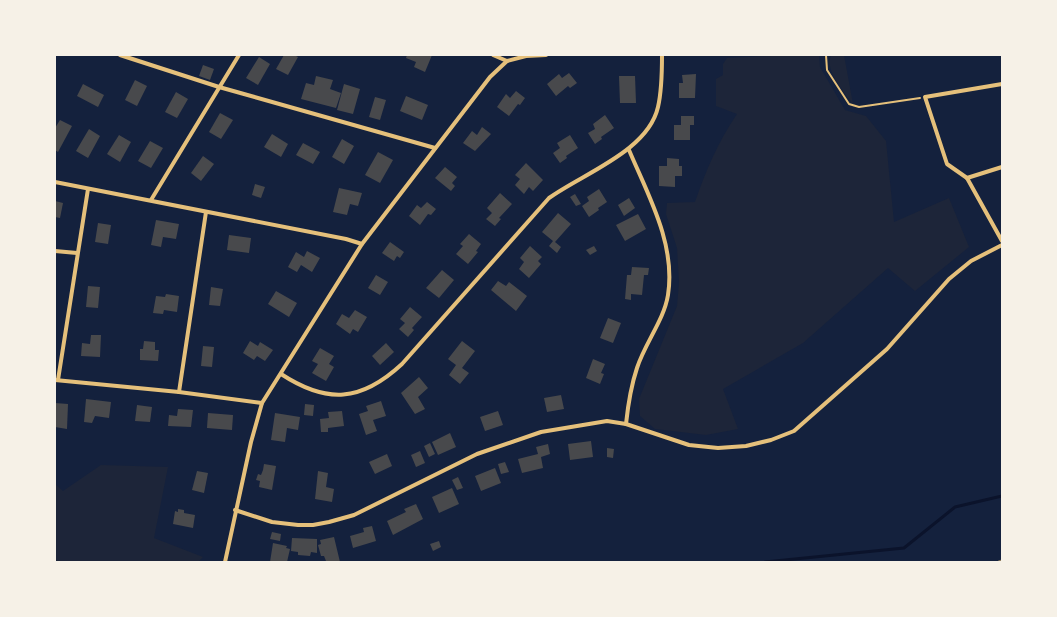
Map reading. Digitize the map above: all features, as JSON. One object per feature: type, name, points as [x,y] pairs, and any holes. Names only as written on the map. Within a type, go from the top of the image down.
[{"type":"street","points":[[120,55],[219,87],[435,148]]},
{"type":"street","points":[[151,200],[239,55]]},
{"type":"street","points":[[494,55],[507,61]]},
{"type":"street","points":[[225,562],[235,510],[258,410],[362,244],[490,77],[507,61],[526,56],[546,55]]},
{"type":"street","points":[[281,374],[300,386],[318,393],[333,395],[348,394],[384,380],[402,364],[549,198],[567,185],[629,150],[643,136],[653,120],[658,107],[662,55]]},
{"type":"street","points":[[1002,84],[925,97],[947,164],[967,178],[1002,241]]},
{"type":"street","points":[[626,424],[630,395],[637,367],[668,296],[669,275],[666,247],[659,221],[629,150]]},
{"type":"street","points":[[967,178],[1002,167]]},
{"type":"street","points":[[55,182],[346,239],[362,244]]},
{"type":"street","points":[[88,189],[56,380],[180,392],[262,403]]},
{"type":"street","points":[[180,392],[206,212]]},
{"type":"street","points":[[235,510],[272,522],[313,525],[329,522],[354,515],[477,454],[542,432],[607,422],[626,424],[689,445],[718,448],[746,446],[771,440],[794,431],[887,349],[948,279],[971,261],[1002,244]]},
{"type":"street","points":[[55,251],[77,253]]},
{"type":"path","points":[[826,55],[827,70],[849,104],[859,107],[925,97]]},
{"type":"shaded area","points":[[819,55],[820,67],[845,110],[866,116],[886,141],[894,222],[949,198],[969,247],[915,291],[888,268],[803,343],[723,389],[738,429],[706,435],[655,429],[640,416],[639,399],[677,306],[679,282],[677,248],[666,214],[667,203],[695,202],[713,156],[737,114],[716,106],[716,79],[723,75],[723,64],[727,58]]},
{"type":"shaded area","points":[[844,55],[853,104],[836,81],[830,68],[831,56]]},
{"type":"shaded area","points":[[101,465],[168,467],[154,538],[203,557],[198,562],[55,562],[55,484],[63,491]]},
{"type":"building","points":[[284,55],[294,55],[298,57],[288,75],[276,69]]},
{"type":"building","points":[[407,55],[432,55],[425,72],[414,67],[416,62],[406,58]]},
{"type":"building","points":[[259,57],[270,64],[258,85],[246,78]]},
{"type":"building","points":[[203,65],[214,69],[210,80],[199,76]]},
{"type":"building","points":[[569,73],[577,83],[570,88],[568,86],[556,96],[547,84],[559,74],[562,78]]},
{"type":"building","points":[[696,74],[695,98],[679,98],[679,83],[683,83],[682,75]]},
{"type":"building","points":[[316,76],[333,80],[330,89],[341,93],[336,108],[301,99],[306,83],[314,85]]},
{"type":"building","points":[[619,76],[635,76],[636,103],[620,103]]},
{"type":"building","points":[[135,80],[147,86],[137,106],[125,100]]},
{"type":"building","points":[[83,84],[104,95],[98,107],[77,96]]},
{"type":"building","points":[[344,84],[360,89],[353,114],[337,110]]},
{"type":"building","points":[[516,91],[525,98],[520,105],[518,104],[509,116],[497,107],[506,94],[510,98]]},
{"type":"building","points":[[176,92],[188,99],[177,118],[165,112]]},
{"type":"building","points":[[406,96],[428,105],[422,120],[400,111]]},
{"type":"building","points":[[375,97],[386,100],[380,120],[369,117]]},
{"type":"building","points":[[220,113],[233,120],[221,139],[209,132]]},
{"type":"building","points":[[605,115],[614,128],[601,137],[602,139],[595,144],[588,133],[595,129],[593,124]]},
{"type":"building","points":[[681,116],[694,116],[694,125],[690,125],[690,140],[674,140],[674,125],[681,125]]},
{"type":"building","points":[[60,120],[72,126],[58,152],[55,150],[55,128]]},
{"type":"building","points":[[482,127],[491,134],[475,151],[463,143],[472,131],[477,135]]},
{"type":"building","points":[[89,129],[100,136],[88,158],[76,151]]},
{"type":"building","points":[[272,134],[288,144],[281,157],[264,147]]},
{"type":"building","points":[[119,135],[131,142],[120,162],[107,154]]},
{"type":"building","points":[[570,135],[578,148],[566,156],[567,158],[560,163],[553,153],[560,148],[557,143]]},
{"type":"building","points":[[342,139],[354,146],[344,164],[332,157]]},
{"type":"building","points":[[150,141],[163,148],[151,168],[138,161]]},
{"type":"building","points":[[303,143],[320,152],[313,164],[296,155]]},
{"type":"building","points":[[378,152],[393,160],[380,183],[365,175]]},
{"type":"building","points":[[203,156],[214,164],[201,181],[191,173]]},
{"type":"building","points":[[667,158],[679,159],[679,166],[682,166],[682,176],[675,176],[675,187],[659,186],[659,166],[667,166]]},
{"type":"building","points":[[526,163],[543,180],[533,191],[529,187],[524,194],[515,185],[520,179],[515,175]]},
{"type":"building","points":[[445,167],[457,177],[452,183],[455,186],[451,191],[435,178]]},
{"type":"building","points":[[255,184],[265,187],[261,198],[252,195]]},
{"type":"building","points":[[339,188],[362,193],[358,206],[350,204],[347,215],[333,212]]},
{"type":"building","points":[[599,189],[607,202],[589,217],[582,206],[589,201],[587,197]]},
{"type":"building","points":[[500,193],[512,204],[499,218],[501,219],[495,226],[486,219],[492,213],[487,208]]},
{"type":"building","points":[[575,194],[581,204],[576,206],[570,197]]},
{"type":"building","points":[[629,198],[635,208],[624,216],[618,205]]},
{"type":"building","points":[[55,201],[63,203],[60,218],[55,217]]},
{"type":"building","points":[[427,202],[436,209],[431,215],[428,214],[420,225],[409,216],[417,205],[421,208]]},
{"type":"building","points":[[558,213],[571,224],[555,242],[561,247],[557,253],[549,246],[553,241],[542,232]]},
{"type":"building","points":[[638,214],[646,229],[625,241],[616,225]]},
{"type":"building","points":[[156,220],[179,224],[176,239],[163,237],[161,247],[151,245]]},
{"type":"building","points":[[98,223],[111,225],[108,244],[95,242]]},
{"type":"building","points":[[469,234],[481,244],[476,251],[478,252],[468,264],[456,254],[463,246],[460,244]]},
{"type":"building","points":[[229,235],[251,238],[249,253],[227,250]]},
{"type":"building","points":[[390,242],[404,252],[400,258],[397,256],[394,261],[382,253]]},
{"type":"building","points":[[530,246],[542,257],[538,261],[541,264],[529,278],[519,269],[524,262],[520,258]]},
{"type":"building","points":[[594,246],[597,251],[590,255],[586,250]]},
{"type":"building","points":[[307,251],[320,258],[312,272],[301,265],[297,272],[288,267],[296,252],[304,257]]},
{"type":"building","points":[[632,267],[649,268],[648,275],[644,275],[642,295],[631,294],[631,300],[625,299],[627,275],[631,275]]},
{"type":"building","points":[[442,270],[454,280],[439,298],[426,288]]},
{"type":"building","points":[[376,275],[388,282],[380,295],[368,288]]},
{"type":"building","points":[[498,281],[506,286],[509,282],[527,296],[516,311],[491,290]]},
{"type":"building","points":[[88,286],[100,287],[98,308],[86,307]]},
{"type":"building","points":[[211,287],[223,289],[220,306],[209,305]]},
{"type":"building","points":[[276,291],[297,303],[289,317],[268,304]]},
{"type":"building","points":[[166,294],[179,296],[177,312],[164,310],[163,314],[153,313],[156,296],[165,297]]},
{"type":"building","points":[[410,307],[422,317],[412,328],[414,330],[408,337],[399,329],[405,323],[400,319]]},
{"type":"building","points":[[355,310],[367,317],[358,332],[353,329],[350,334],[336,324],[342,314],[349,318]]},
{"type":"building","points":[[608,318],[621,323],[613,343],[600,338]]},
{"type":"building","points":[[91,335],[101,335],[100,357],[81,356],[82,343],[90,344]]},
{"type":"building","points":[[144,341],[155,342],[155,350],[159,350],[158,361],[140,360],[140,349],[143,349]]},
{"type":"building","points":[[250,341],[258,346],[260,342],[273,350],[265,361],[257,356],[254,360],[243,353]]},
{"type":"building","points":[[462,341],[475,351],[462,368],[469,373],[460,384],[449,375],[456,365],[448,359]]},
{"type":"building","points":[[386,343],[394,352],[380,365],[372,356]]},
{"type":"building","points":[[203,346],[214,347],[212,367],[201,366]]},
{"type":"building","points":[[320,348],[334,356],[329,364],[334,367],[326,381],[312,373],[318,364],[312,361]]},
{"type":"building","points":[[593,359],[605,364],[601,373],[604,374],[600,384],[586,378]]},
{"type":"building","points":[[419,377],[428,388],[418,397],[425,409],[415,414],[401,393]]},
{"type":"building","points":[[561,395],[564,409],[547,412],[544,398]]},
{"type":"building","points":[[86,399],[111,402],[109,418],[95,416],[92,423],[84,422]]},
{"type":"building","points":[[381,401],[386,416],[373,420],[377,431],[366,435],[359,414],[368,411],[366,406]]},
{"type":"building","points":[[55,403],[68,404],[67,429],[55,427]]},
{"type":"building","points":[[305,404],[314,405],[313,416],[304,415]]},
{"type":"building","points":[[137,405],[152,407],[150,422],[135,421]]},
{"type":"building","points":[[178,409],[193,410],[191,427],[168,426],[169,415],[177,416]]},
{"type":"building","points":[[342,411],[344,426],[328,428],[328,432],[321,432],[320,419],[329,418],[328,412]]},
{"type":"building","points":[[498,411],[503,425],[485,431],[480,417]]},
{"type":"building","points":[[208,413],[233,415],[232,430],[207,428]]},
{"type":"building","points":[[275,413],[300,417],[298,430],[287,428],[285,442],[271,440]]},
{"type":"building","points":[[450,433],[456,447],[438,455],[432,442]]},
{"type":"building","points":[[591,441],[593,457],[570,460],[568,444]]},
{"type":"building","points":[[430,443],[435,454],[429,457],[424,446]]},
{"type":"building","points":[[548,444],[550,454],[541,457],[543,468],[522,473],[518,459],[538,454],[536,447]]},
{"type":"building","points":[[607,448],[614,449],[613,458],[607,457]]},
{"type":"building","points":[[420,451],[425,463],[416,467],[411,455]]},
{"type":"building","points":[[387,454],[392,466],[375,474],[369,462]]},
{"type":"building","points":[[505,462],[509,472],[501,474],[498,464]]},
{"type":"building","points":[[264,464],[276,466],[272,490],[259,487],[260,481],[256,480],[258,474],[261,475]]},
{"type":"building","points":[[495,468],[501,483],[481,491],[475,476]]},
{"type":"building","points":[[197,471],[208,473],[204,493],[192,490]]},
{"type":"building","points":[[318,471],[328,473],[326,487],[334,489],[332,502],[315,499]]},
{"type":"building","points":[[458,477],[463,488],[457,490],[452,480]]},
{"type":"building","points":[[452,488],[459,504],[439,513],[432,497]]},
{"type":"building","points":[[416,504],[423,519],[393,535],[387,521],[406,512],[404,509]]},
{"type":"building","points":[[178,509],[184,510],[184,513],[195,515],[193,528],[173,524],[175,511],[178,512]]},
{"type":"building","points":[[372,526],[376,541],[353,548],[350,536],[364,532],[363,528]]},
{"type":"building","points":[[272,532],[281,534],[280,541],[270,539]]},
{"type":"building","points":[[334,537],[340,562],[322,562],[326,561],[324,556],[321,556],[318,545],[321,544],[320,540]]},
{"type":"building","points":[[292,538],[317,539],[317,553],[311,552],[310,556],[298,555],[298,552],[291,551]]},
{"type":"building","points":[[439,541],[441,547],[433,551],[430,544]]},
{"type":"building","points":[[273,543],[287,546],[286,548],[290,549],[287,562],[270,562]]},
{"type":"waterway","points":[[765,562],[904,548],[955,507],[1002,496]]}]
